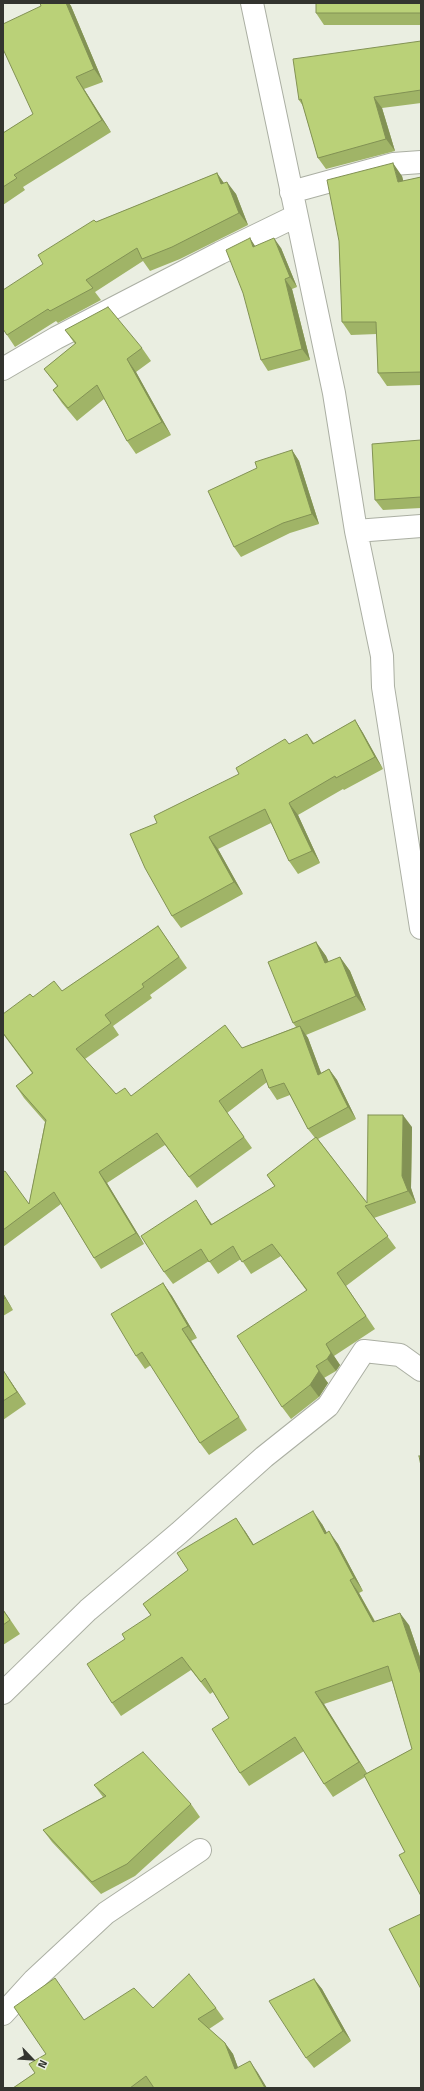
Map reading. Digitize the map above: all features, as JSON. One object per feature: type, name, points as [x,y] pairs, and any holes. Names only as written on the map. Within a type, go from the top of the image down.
[{"type":"street","points":[[252,3],[334,393],[356,531],[382,656],[383,687],[421,928]]},
{"type":"street","points":[[291,192],[393,164],[421,162]]},
{"type":"street","points":[[3,370],[63,335],[220,253],[296,216]]},
{"type":"street","points":[[356,531],[421,526]]},
{"type":"street","points":[[3,1693],[88,1610],[179,1533],[264,1457],[328,1406],[364,1351],[400,1355],[421,1370]]},
{"type":"street","points":[[3,2014],[34,1980],[106,1913],[200,1850]]},
{"type":"building","points":[[40,3],[66,3],[94,69],[76,77],[102,120],[14,175],[17,178],[3,187],[3,133],[33,114],[3,49],[3,24],[41,6]]},
{"type":"building","points":[[316,3],[421,3],[421,13],[316,13]]},
{"type":"building","points":[[421,41],[421,90],[374,97],[386,139],[318,158],[301,99],[299,100],[293,59]]},
{"type":"building","points":[[393,163],[398,182],[421,177],[421,372],[378,373],[376,322],[342,322],[339,241],[327,180]]},
{"type":"building","points":[[217,173],[221,184],[227,182],[239,213],[172,247],[142,259],[137,248],[86,280],[93,288],[50,311],[48,309],[7,335],[3,329],[3,290],[43,264],[38,255],[94,220],[96,222]]},
{"type":"building","points":[[250,238],[253,247],[274,238],[290,277],[285,279],[302,349],[261,360],[243,293],[226,250]]},
{"type":"building","points":[[108,307],[142,348],[127,359],[162,422],[127,441],[97,385],[68,408],[53,390],[58,386],[44,369],[76,343],[65,330]]},
{"type":"building","points":[[421,440],[421,497],[375,500],[372,444]]},
{"type":"building","points":[[292,450],[312,514],[283,523],[234,547],[208,491],[257,468],[255,462]]},
{"type":"building","points":[[355,720],[375,757],[336,778],[335,776],[289,803],[312,851],[289,861],[265,809],[209,837],[234,882],[172,916],[145,868],[130,834],[157,823],[154,816],[239,774],[236,768],[285,739],[289,744],[307,734],[313,744]]},
{"type":"building","points":[[158,926],[179,957],[142,984],[144,987],[105,1015],[111,1023],[76,1049],[116,1094],[125,1088],[131,1096],[225,1025],[242,1048],[300,1026],[318,1075],[329,1069],[348,1107],[308,1129],[284,1083],[269,1088],[262,1069],[219,1101],[244,1137],[189,1177],[157,1133],[99,1172],[136,1233],[94,1258],[54,1192],[3,1230],[3,1172],[5,1171],[29,1204],[46,1120],[16,1086],[33,1073],[3,1033],[3,1014],[30,994],[33,997],[54,981],[62,991]]},
{"type":"building","points":[[316,942],[325,963],[340,957],[356,996],[293,1023],[268,962]]},
{"type":"building","points":[[368,1115],[403,1115],[402,1176],[408,1191],[365,1206],[388,1236],[337,1273],[366,1316],[326,1344],[331,1353],[327,1359],[316,1366],[319,1371],[310,1385],[282,1407],[237,1336],[307,1290],[272,1244],[242,1262],[233,1246],[209,1262],[201,1249],[164,1272],[141,1236],[196,1200],[211,1225],[275,1186],[267,1175],[316,1137],[367,1203]]},
{"type":"building","points":[[163,1283],[188,1326],[182,1329],[239,1417],[200,1443],[142,1352],[136,1356],[111,1314]]},
{"type":"building","points":[[3,1370],[17,1392],[3,1401]]},
{"type":"building","points":[[313,1511],[325,1534],[329,1531],[354,1578],[350,1580],[373,1622],[400,1613],[421,1675],[421,1896],[399,1855],[405,1852],[364,1775],[412,1749],[388,1666],[315,1692],[359,1762],[324,1784],[295,1737],[240,1773],[212,1729],[229,1718],[205,1678],[201,1682],[182,1657],[112,1703],[87,1664],[125,1639],[122,1634],[151,1615],[143,1604],[188,1570],[177,1553],[236,1518],[253,1545]]},
{"type":"building","points":[[3,1610],[10,1620],[3,1625]]},
{"type":"building","points":[[143,1752],[191,1804],[127,1864],[92,1882],[43,1830],[106,1796],[94,1785]]},
{"type":"building","points":[[421,1914],[421,1989],[389,1929]]},
{"type":"building","points":[[189,1974],[216,2008],[198,2019],[225,2043],[235,2069],[250,2061],[265,2088],[154,2088],[146,2076],[130,2088],[13,2088],[35,2073],[29,2064],[46,2054],[14,2007],[55,1978],[84,2020],[134,1988],[153,2008]]},
{"type":"building","points":[[314,1979],[343,2031],[306,2058],[269,2001]]}]
